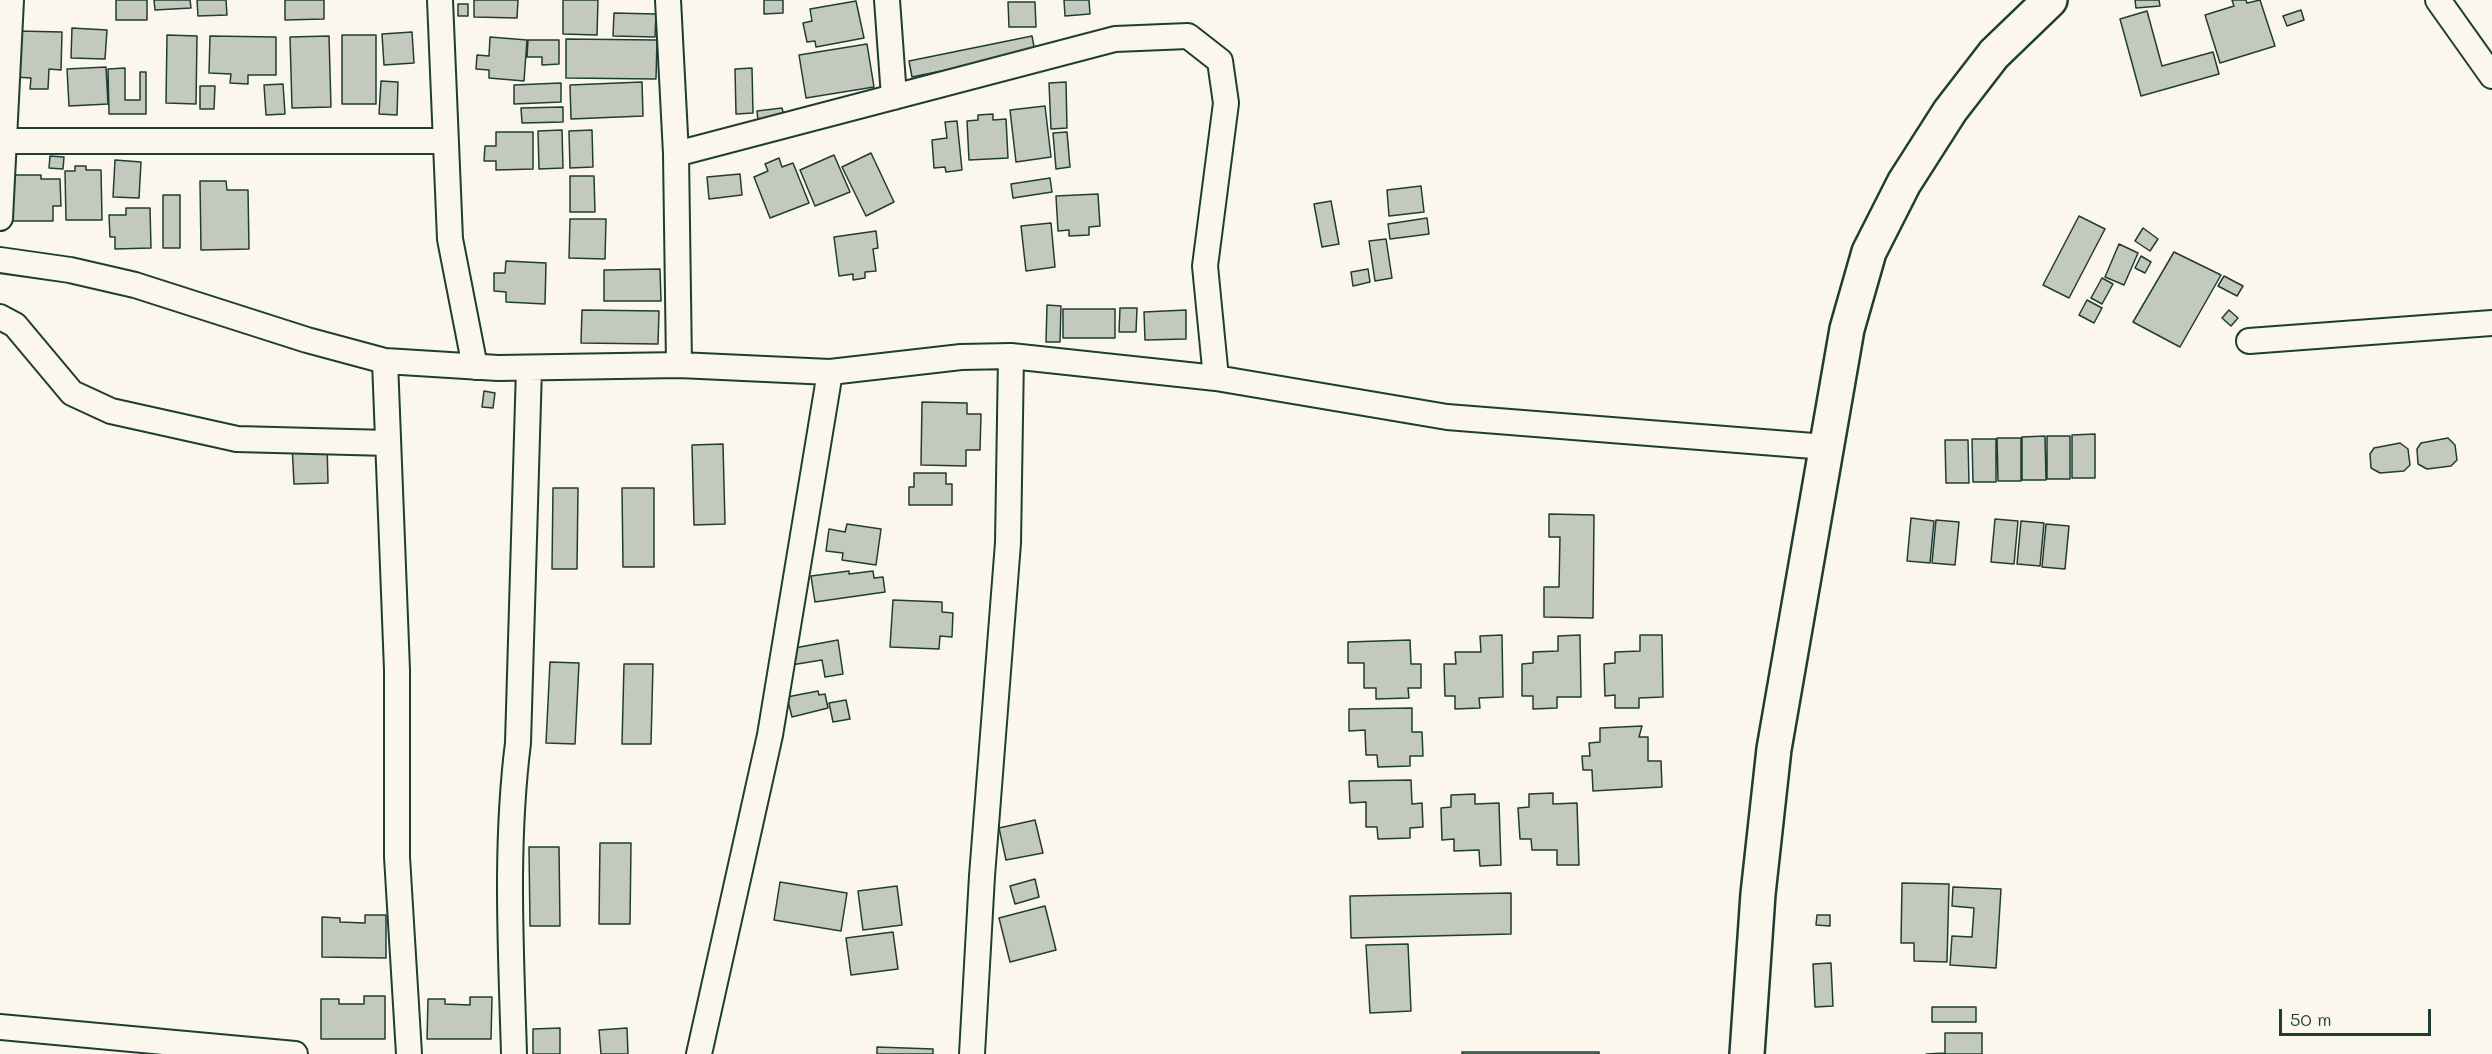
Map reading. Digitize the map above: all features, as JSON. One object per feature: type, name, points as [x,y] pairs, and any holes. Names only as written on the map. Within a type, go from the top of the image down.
[{"type":"street","points":[[0,218],[12,0]]},
{"type":"street","points":[[440,0],[450,239],[476,367]]},
{"type":"street","points":[[668,0],[676,154],[679,365]]},
{"type":"street","points":[[887,0],[894,97]]},
{"type":"street","points":[[1747,1054],[1768,795],[1847,330],[1869,252],[1904,183],[1950,111],[1994,54],[2050,0]]},
{"type":"street","points":[[2438,0],[2492,76]]},
{"type":"street","points":[[676,154],[1115,39],[1188,36],[1220,61],[1226,104],[1205,266],[1216,378]]},
{"type":"street","points":[[6,141],[446,141]]},
{"type":"street","points":[[0,260],[70,270],[135,285],[307,340],[385,361],[476,367],[679,365],[830,372],[960,357],[1011,356],[1216,378],[1447,417],[1826,447]]},
{"type":"street","points":[[0,317],[15,325],[72,393],[111,411],[237,439],[388,443]]},
{"type":"street","points":[[2249,341],[2492,323]]},
{"type":"street","points":[[972,1054],[982,876],[1008,543],[1011,356]]},
{"type":"street","points":[[385,361],[398,670],[397,856],[409,1054]]},
{"type":"street","points":[[514,1054],[509,964],[511,797],[518,743],[529,368]]},
{"type":"street","points":[[699,1054],[770,735],[830,372]]},
{"type":"street","points":[[0,1027],[295,1054]]},
{"type":"building","points":[[116,0],[147,0],[147,20],[116,20]]},
{"type":"building","points":[[154,0],[190,0],[191,8],[155,10]]},
{"type":"building","points":[[197,0],[226,0],[227,15],[198,16]]},
{"type":"building","points":[[285,0],[324,0],[324,19],[285,20]]},
{"type":"building","points":[[474,0],[518,0],[517,18],[474,17]]},
{"type":"building","points":[[563,0],[598,0],[597,35],[563,34]]},
{"type":"building","points":[[764,0],[783,0],[783,13],[764,14]]},
{"type":"building","points":[[1064,0],[1089,0],[1090,14],[1065,16]]},
{"type":"building","points":[[2135,0],[2159,0],[2160,6],[2136,8]]},
{"type":"building","points":[[2232,0],[2246,0],[2247,3],[2260,0],[2275,46],[2220,63],[2205,15],[2234,6]]},
{"type":"building","points":[[856,1],[864,38],[816,47],[815,41],[807,42],[803,23],[812,21],[810,9]]},
{"type":"building","points":[[1008,2],[1035,2],[1036,27],[1009,27]]},
{"type":"building","points":[[458,4],[468,4],[468,16],[458,16]]},
{"type":"building","points":[[2301,10],[2304,20],[2287,26],[2283,16]]},
{"type":"building","points":[[2147,11],[2162,66],[2213,52],[2219,74],[2141,96],[2120,19]]},
{"type":"building","points":[[614,13],[656,14],[655,37],[613,36]]},
{"type":"building","points":[[72,28],[107,30],[105,59],[71,58]]},
{"type":"building","points":[[17,31],[62,32],[61,70],[49,69],[48,89],[30,89],[31,78],[15,77]]},
{"type":"building","points":[[412,32],[414,63],[384,65],[382,34]]},
{"type":"building","points":[[167,35],[197,36],[196,104],[166,103]]},
{"type":"building","points":[[342,35],[376,35],[376,104],[342,104]]},
{"type":"building","points":[[210,36],[276,37],[276,75],[248,75],[248,84],[230,83],[231,74],[209,73]]},
{"type":"building","points":[[329,36],[331,107],[292,108],[290,37]]},
{"type":"building","points":[[1032,36],[1035,52],[912,77],[909,61]]},
{"type":"building","points":[[490,37],[527,40],[524,81],[489,78],[489,70],[476,69],[477,55],[489,56]]},
{"type":"building","points":[[566,39],[657,40],[656,79],[566,78]]},
{"type":"building","points":[[528,40],[559,40],[559,64],[542,65],[542,57],[527,57]]},
{"type":"building","points":[[867,44],[874,87],[806,98],[799,55]]},
{"type":"building","points":[[106,67],[108,104],[69,106],[67,69]]},
{"type":"building","points":[[125,68],[125,100],[140,100],[140,72],[146,72],[146,114],[109,114],[108,69]]},
{"type":"building","points":[[752,68],[753,113],[736,114],[735,69]]},
{"type":"building","points":[[381,81],[398,82],[397,115],[379,114]]},
{"type":"building","points":[[642,82],[643,116],[571,119],[570,85]]},
{"type":"building","points":[[1066,82],[1067,128],[1051,129],[1049,83]]},
{"type":"building","points":[[561,83],[561,102],[514,104],[514,85]]},
{"type":"building","points":[[283,84],[285,114],[266,115],[264,85]]},
{"type":"building","points":[[200,86],[215,86],[214,109],[200,109]]},
{"type":"building","points":[[1045,106],[1051,157],[1016,162],[1010,110]]},
{"type":"building","points":[[563,107],[563,122],[522,123],[521,108]]},
{"type":"building","points":[[782,108],[784,116],[758,120],[757,111]]},
{"type":"building","points":[[993,114],[993,120],[1006,119],[1008,158],[969,160],[967,121],[978,120],[978,115]]},
{"type":"building","points":[[957,121],[962,170],[946,172],[945,167],[934,168],[932,140],[947,138],[945,122]]},
{"type":"building","points":[[562,130],[563,168],[539,169],[538,131]]},
{"type":"building","points":[[592,130],[593,167],[570,168],[569,131]]},
{"type":"building","points":[[496,132],[533,132],[533,169],[496,170],[496,161],[484,161],[485,146],[496,146]]},
{"type":"building","points":[[1067,132],[1070,167],[1056,169],[1053,133]]},
{"type":"building","points":[[871,153],[894,202],[866,216],[842,167]]},
{"type":"building","points":[[834,155],[850,192],[815,206],[800,170]]},
{"type":"building","points":[[50,156],[64,157],[63,169],[49,168]]},
{"type":"building","points":[[779,158],[782,167],[793,163],[809,203],[770,218],[754,177],[768,171],[765,164]]},
{"type":"building","points":[[115,160],[141,162],[139,198],[113,197]]},
{"type":"building","points":[[75,166],[86,166],[86,170],[101,170],[102,220],[66,220],[65,171],[75,171]]},
{"type":"building","points":[[740,174],[742,195],[709,199],[707,177]]},
{"type":"building","points":[[14,175],[41,175],[41,179],[60,179],[61,206],[53,206],[53,221],[10,221],[9,183],[14,181]]},
{"type":"building","points":[[570,176],[594,176],[595,212],[570,212]]},
{"type":"building","points":[[1050,178],[1052,192],[1013,198],[1011,184]]},
{"type":"building","points":[[200,181],[226,181],[227,190],[248,190],[249,249],[201,250]]},
{"type":"building","points":[[1421,186],[1424,212],[1389,216],[1387,190]]},
{"type":"building","points":[[1098,194],[1100,226],[1089,227],[1089,235],[1069,236],[1069,230],[1058,231],[1056,196]]},
{"type":"building","points":[[163,195],[180,195],[180,248],[163,248]]},
{"type":"building","points":[[1331,201],[1339,244],[1322,247],[1314,204]]},
{"type":"building","points":[[126,208],[150,208],[151,248],[115,249],[115,237],[110,237],[109,215],[126,215]]},
{"type":"building","points":[[2079,216],[2105,229],[2069,298],[2043,285]]},
{"type":"building","points":[[1427,218],[1429,234],[1390,239],[1388,224]]},
{"type":"building","points":[[570,219],[606,219],[605,259],[569,258]]},
{"type":"building","points":[[1051,223],[1055,267],[1026,271],[1021,226]]},
{"type":"building","points":[[2143,228],[2158,239],[2150,251],[2135,241]]},
{"type":"building","points":[[876,231],[878,248],[873,249],[876,271],[865,272],[865,278],[853,280],[853,274],[839,276],[834,237]]},
{"type":"building","points":[[1386,239],[1392,278],[1375,281],[1369,241]]},
{"type":"building","points":[[2119,244],[2138,253],[2124,285],[2105,277]]},
{"type":"building","points":[[2174,252],[2221,275],[2180,347],[2133,322]]},
{"type":"building","points":[[2141,256],[2151,262],[2145,273],[2135,268]]},
{"type":"building","points":[[506,261],[546,263],[545,304],[506,302],[506,292],[494,291],[494,273],[505,273]]},
{"type":"building","points":[[660,269],[661,301],[604,301],[604,270]]},
{"type":"building","points":[[1368,269],[1370,282],[1353,286],[1351,272]]},
{"type":"building","points":[[2224,276],[2243,286],[2237,296],[2218,286]]},
{"type":"building","points":[[2102,278],[2113,284],[2102,304],[2091,298]]},
{"type":"building","points":[[2087,300],[2102,308],[2094,323],[2079,315]]},
{"type":"building","points":[[1047,305],[1061,306],[1060,342],[1046,342]]},
{"type":"building","points":[[1120,308],[1137,308],[1136,332],[1119,332]]},
{"type":"building","points":[[1063,309],[1115,309],[1115,338],[1063,338]]},
{"type":"building","points":[[582,310],[659,311],[658,344],[581,343]]},
{"type":"building","points":[[1186,310],[1186,339],[1145,340],[1144,312]]},
{"type":"building","points":[[2229,310],[2238,318],[2231,326],[2222,318]]},
{"type":"building","points":[[484,391],[495,393],[493,408],[482,407]]},
{"type":"building","points":[[922,402],[967,403],[967,414],[981,414],[980,450],[966,450],[966,466],[921,465]]},
{"type":"building","points":[[2095,434],[2095,478],[2072,478],[2072,435]]},
{"type":"building","points":[[2045,436],[2046,480],[2022,480],[2022,437]]},
{"type":"building","points":[[2047,436],[2070,436],[2070,479],[2047,479]]},
{"type":"building","points":[[1997,438],[2021,438],[2021,481],[1998,481]]},
{"type":"building","points":[[2448,438],[2455,445],[2457,460],[2451,466],[2427,469],[2418,464],[2417,449],[2421,443]]},
{"type":"building","points":[[1972,439],[1996,439],[1996,482],[1973,482]]},
{"type":"building","points":[[1945,440],[1968,440],[1969,483],[1946,483]]},
{"type":"building","points":[[327,443],[328,483],[294,484],[292,444]]},
{"type":"building","points":[[2400,443],[2408,449],[2410,465],[2404,471],[2380,473],[2371,468],[2370,454],[2374,448]]},
{"type":"building","points":[[723,444],[725,524],[694,525],[692,445]]},
{"type":"building","points":[[914,473],[946,473],[946,484],[952,484],[952,505],[909,505],[909,487],[914,487]]},
{"type":"building","points":[[553,488],[578,488],[577,569],[552,569]]},
{"type":"building","points":[[622,488],[654,488],[654,567],[623,567]]},
{"type":"building","points":[[1549,514],[1594,515],[1593,618],[1544,617],[1544,587],[1559,587],[1560,537],[1549,537]]},
{"type":"building","points":[[1911,518],[1934,521],[1930,563],[1907,561]]},
{"type":"building","points":[[1995,519],[2018,521],[2014,564],[1991,562]]},
{"type":"building","points":[[1936,520],[1959,522],[1955,565],[1932,563]]},
{"type":"building","points":[[2021,521],[2044,523],[2040,566],[2017,564]]},
{"type":"building","points":[[847,524],[881,529],[876,565],[842,560],[843,553],[826,551],[829,529],[845,532]]},
{"type":"building","points":[[2046,524],[2069,526],[2065,569],[2042,567]]},
{"type":"building","points":[[849,571],[849,574],[873,571],[874,578],[883,577],[885,592],[815,602],[811,576]]},
{"type":"building","points":[[893,600],[942,602],[942,612],[953,613],[952,637],[940,636],[939,649],[890,647]]},
{"type":"building","points":[[1502,635],[1503,697],[1479,698],[1480,708],[1455,709],[1455,696],[1445,696],[1444,664],[1456,664],[1455,652],[1481,652],[1480,636]]},
{"type":"building","points":[[1580,635],[1581,697],[1557,697],[1557,708],[1533,709],[1533,696],[1522,696],[1522,664],[1533,663],[1533,652],[1558,651],[1558,636]]},
{"type":"building","points":[[1640,635],[1662,635],[1663,697],[1639,698],[1639,708],[1615,708],[1615,695],[1605,696],[1604,664],[1615,663],[1615,652],[1640,651]]},
{"type":"building","points":[[838,640],[843,674],[825,677],[822,660],[791,665],[789,649]]},
{"type":"building","points":[[1410,640],[1411,664],[1421,664],[1421,688],[1408,688],[1409,698],[1376,699],[1376,688],[1364,688],[1364,663],[1348,663],[1348,642]]},
{"type":"building","points":[[550,662],[579,663],[575,744],[546,743]]},
{"type":"building","points":[[624,664],[653,664],[651,744],[622,744]]},
{"type":"building","points":[[818,691],[819,695],[825,694],[828,708],[792,717],[787,697]]},
{"type":"building","points":[[846,700],[850,719],[833,722],[829,703]]},
{"type":"building","points":[[1412,708],[1412,732],[1422,732],[1423,756],[1410,756],[1410,766],[1378,767],[1377,755],[1366,755],[1365,730],[1349,731],[1349,709]]},
{"type":"building","points":[[1642,726],[1639,737],[1648,737],[1648,761],[1661,761],[1662,787],[1593,791],[1592,770],[1583,770],[1582,756],[1590,756],[1589,743],[1600,742],[1600,728]]},
{"type":"building","points":[[1411,780],[1412,804],[1422,803],[1423,827],[1410,828],[1410,838],[1378,839],[1377,827],[1366,827],[1366,802],[1350,803],[1349,781]]},
{"type":"building","points":[[1553,793],[1553,804],[1577,803],[1579,865],[1557,865],[1557,850],[1532,850],[1531,839],[1520,839],[1518,808],[1529,807],[1529,794]]},
{"type":"building","points":[[1475,794],[1475,804],[1499,803],[1501,865],[1480,866],[1479,850],[1454,851],[1454,839],[1442,840],[1441,808],[1451,807],[1451,795]]},
{"type":"building","points":[[1035,820],[1043,853],[1006,860],[999,828]]},
{"type":"building","points":[[600,843],[631,843],[630,924],[599,924]]},
{"type":"building","points":[[529,847],[559,847],[560,926],[530,926]]},
{"type":"building","points":[[1035,879],[1039,897],[1015,904],[1010,886]]},
{"type":"building","points":[[780,882],[847,893],[841,931],[774,920]]},
{"type":"building","points":[[1902,883],[1949,884],[1947,962],[1914,961],[1914,943],[1901,943]]},
{"type":"building","points":[[897,886],[902,925],[863,930],[858,891]]},
{"type":"building","points":[[1953,887],[2001,889],[1996,968],[1950,965],[1952,936],[1972,937],[1974,908],[1952,906]]},
{"type":"building","points":[[1511,893],[1511,934],[1351,938],[1350,896]]},
{"type":"building","points":[[1045,906],[1056,950],[1010,962],[999,918]]},
{"type":"building","points":[[365,915],[386,915],[386,958],[322,957],[322,917],[340,918],[340,922],[365,923]]},
{"type":"building","points":[[1817,915],[1830,915],[1830,926],[1816,925]]},
{"type":"building","points":[[893,932],[898,969],[851,975],[846,938]]},
{"type":"building","points":[[1408,944],[1411,1011],[1370,1013],[1366,945]]},
{"type":"building","points":[[1831,963],[1833,1006],[1815,1007],[1813,964]]},
{"type":"building","points":[[364,996],[385,996],[385,1039],[321,1039],[321,999],[339,999],[339,1004],[364,1004]]},
{"type":"building","points":[[470,997],[492,997],[491,1039],[427,1039],[428,999],[445,999],[445,1004],[470,1005]]},
{"type":"building","points":[[1932,1007],[1976,1007],[1976,1022],[1932,1022]]},
{"type":"building","points":[[560,1028],[560,1054],[533,1054],[533,1029]]},
{"type":"building","points":[[627,1028],[628,1054],[601,1054],[599,1030]]},
{"type":"building","points":[[1945,1033],[1982,1033],[1982,1054],[1926,1054],[1945,1053]]},
{"type":"building","points":[[877,1047],[933,1049],[933,1054],[877,1054]]},
{"type":"building","points":[[1462,1052],[1599,1052],[1599,1054],[1462,1054]]}]
